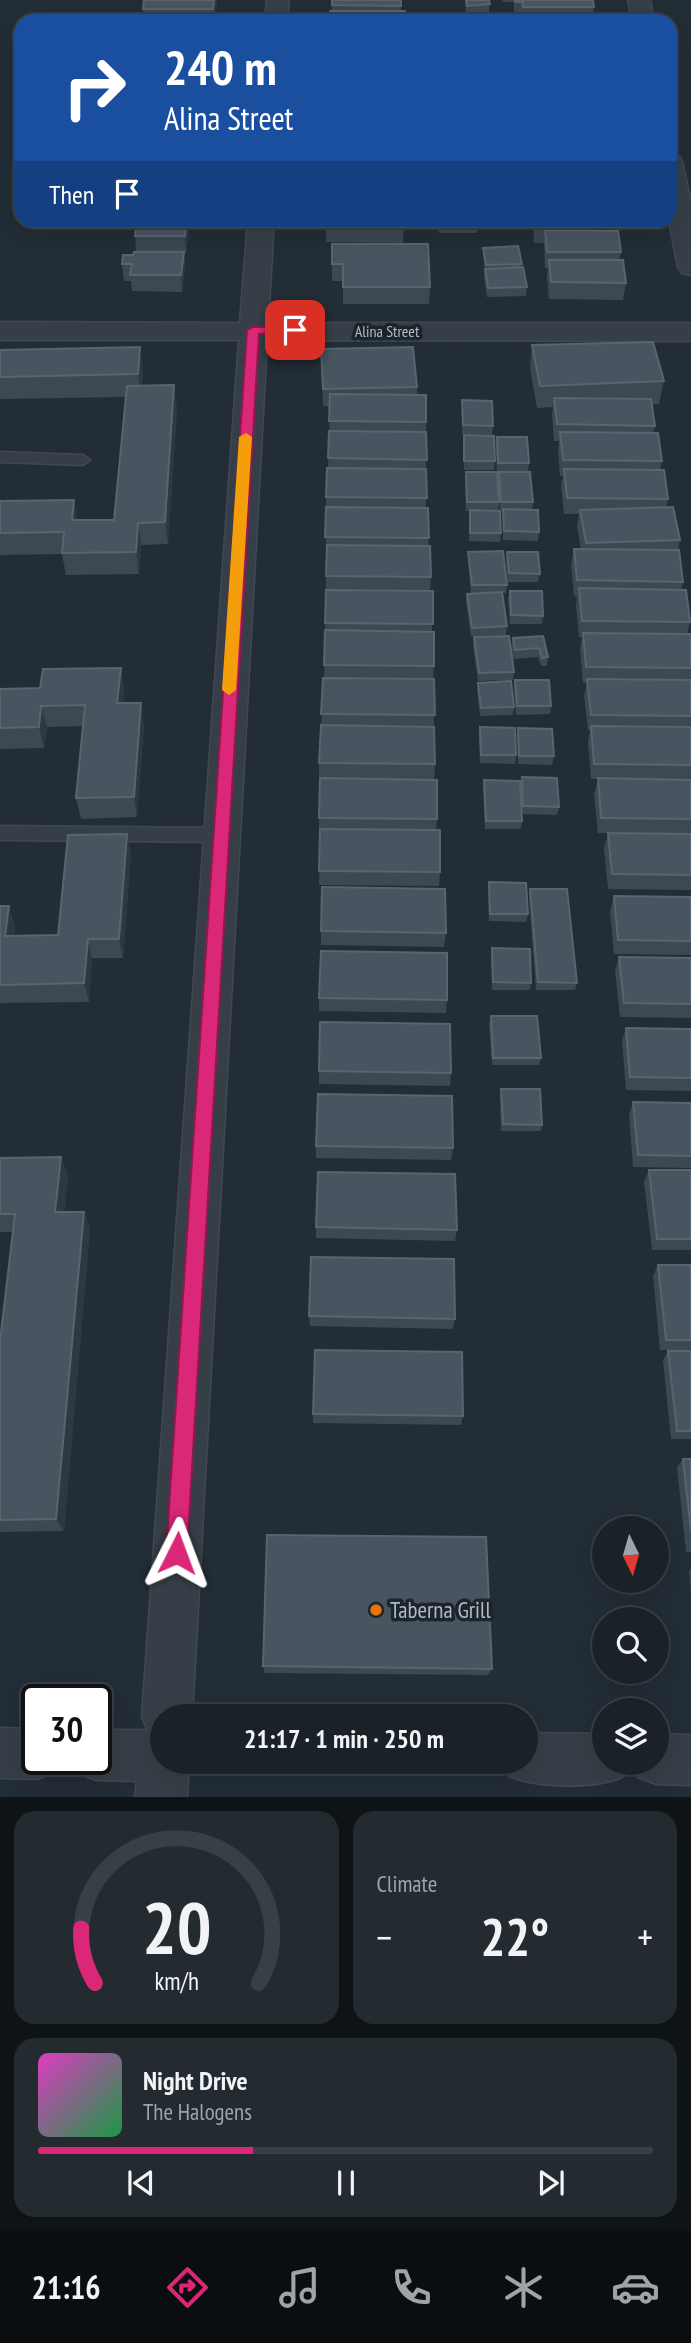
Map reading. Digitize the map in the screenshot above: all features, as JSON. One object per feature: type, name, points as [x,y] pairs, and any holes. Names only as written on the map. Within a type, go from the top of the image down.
[{"type":"street","points":[[677,196],[691,267]]},
{"type":"street","points":[[168,1704],[220,835],[260,228]]},
{"type":"street","name":"Alina Street","points":[[0,331],[691,332]]},
{"type":"street","points":[[0,1753],[21,1754]]},
{"type":"street","points":[[112,1755],[150,1756]]},
{"type":"street","points":[[538,1758],[592,1759]]},
{"type":"street","points":[[669,1759],[691,1759]]},
{"type":"street","points":[[162,1797],[163,1774]]},
{"type":"lane","points":[[0,457],[83,460]]},
{"type":"lane","points":[[0,833],[220,835]]},
{"type":"building","points":[[144,0],[214,0],[213,9],[143,9]]},
{"type":"building","points":[[332,0],[401,0],[401,6],[332,5]]},
{"type":"building","points":[[466,0],[489,0],[490,4],[467,6]]},
{"type":"building","points":[[515,0],[593,0],[594,7],[523,7],[523,2]]},
{"type":"building","points":[[330,11],[405,11],[405,14],[330,14]]},
{"type":"building","points":[[583,13],[583,14],[541,14]]},
{"type":"building","points":[[136,228],[186,228],[185,236],[135,236]]},
{"type":"building","points":[[545,230],[618,231],[621,252],[547,252]]},
{"type":"building","points":[[332,244],[428,244],[430,287],[343,287],[343,264],[332,264]]},
{"type":"building","points":[[518,246],[522,264],[486,265],[483,248]]},
{"type":"building","points":[[134,252],[184,252],[181,275],[130,275],[132,264],[122,264],[123,255],[133,255]]},
{"type":"building","points":[[549,260],[623,260],[626,283],[551,282]]},
{"type":"building","points":[[523,267],[527,287],[488,288],[485,269]]},
{"type":"building","points":[[653,342],[664,381],[540,386],[532,345]]},
{"type":"building","points":[[140,347],[138,374],[0,377],[0,350]]},
{"type":"building","points":[[413,347],[417,387],[323,389],[321,349]]},
{"type":"building","points":[[174,385],[165,522],[138,523],[136,552],[62,553],[64,532],[0,533],[0,501],[74,500],[72,520],[114,520],[127,386]]},
{"type":"building","points":[[330,394],[426,395],[426,422],[329,421]]},
{"type":"building","points":[[554,398],[651,399],[655,426],[557,424]]},
{"type":"building","points":[[462,400],[492,401],[493,426],[463,425]]},
{"type":"building","points":[[329,431],[426,432],[427,460],[328,458]]},
{"type":"building","points":[[560,432],[658,433],[662,461],[563,460]]},
{"type":"building","points":[[464,435],[494,436],[495,461],[464,461]]},
{"type":"building","points":[[497,437],[527,437],[529,463],[498,463]]},
{"type":"building","points":[[327,468],[426,469],[427,498],[326,497]]},
{"type":"building","points":[[564,469],[664,470],[668,499],[567,498]]},
{"type":"building","points":[[466,472],[497,472],[499,502],[467,502]]},
{"type":"building","points":[[499,472],[530,472],[533,502],[501,502]]},
{"type":"building","points":[[326,507],[428,508],[429,538],[325,537]]},
{"type":"building","points":[[673,507],[680,540],[586,543],[580,510]]},
{"type":"building","points":[[503,509],[538,510],[539,532],[504,531]]},
{"type":"building","points":[[470,510],[500,511],[501,533],[470,533]]},
{"type":"building","points":[[327,545],[430,546],[431,577],[326,576]]},
{"type":"building","points":[[574,549],[679,550],[683,582],[577,580]]},
{"type":"building","points":[[503,551],[507,585],[472,585],[468,552]]},
{"type":"building","points":[[507,552],[538,552],[540,574],[509,573]]},
{"type":"building","points":[[579,588],[686,590],[690,622],[582,621]]},
{"type":"building","points":[[326,590],[433,591],[433,624],[325,623]]},
{"type":"building","points":[[510,591],[542,591],[543,616],[511,615]]},
{"type":"building","points":[[502,592],[507,626],[472,628],[467,594]]},
{"type":"building","points":[[325,630],[434,632],[434,666],[324,665]]},
{"type":"building","points":[[583,633],[691,634],[691,668],[586,667]]},
{"type":"building","points":[[509,636],[514,672],[479,673],[474,637]]},
{"type":"building","points":[[543,636],[548,657],[542,658],[539,648],[515,650],[513,638]]},
{"type":"building","points":[[121,668],[117,703],[141,703],[134,797],[76,798],[85,705],[41,706],[39,727],[0,728],[0,689],[40,688],[43,669]]},
{"type":"building","points":[[323,678],[434,679],[435,715],[321,714]]},
{"type":"building","points":[[587,679],[691,680],[691,716],[591,715]]},
{"type":"building","points":[[515,680],[549,680],[551,706],[517,706]]},
{"type":"building","points":[[511,681],[514,707],[481,708],[478,683]]},
{"type":"building","points":[[321,725],[434,727],[435,764],[319,763]]},
{"type":"building","points":[[591,726],[691,727],[691,765],[594,764]]},
{"type":"building","points":[[480,727],[515,728],[516,755],[481,755]]},
{"type":"building","points":[[518,728],[552,729],[554,756],[519,756]]},
{"type":"building","points":[[522,777],[557,778],[559,807],[523,806]]},
{"type":"building","points":[[320,778],[437,780],[437,819],[319,818]]},
{"type":"building","points":[[598,778],[691,780],[691,819],[601,818]]},
{"type":"building","points":[[484,780],[520,781],[522,821],[486,821]]},
{"type":"building","points":[[320,829],[440,830],[440,872],[319,871]]},
{"type":"building","points":[[608,833],[691,834],[691,875],[612,874]]},
{"type":"building","points":[[127,834],[119,939],[88,939],[84,983],[0,985],[0,906],[9,906],[5,936],[58,935],[68,835]]},
{"type":"building","points":[[489,882],[526,883],[528,914],[490,914]]},
{"type":"building","points":[[322,887],[445,889],[446,933],[321,931]]},
{"type":"building","points":[[530,889],[567,889],[577,983],[538,982]]},
{"type":"building","points":[[614,896],[691,897],[691,941],[618,940]]},
{"type":"building","points":[[492,948],[530,949],[531,983],[493,982]]},
{"type":"building","points":[[321,951],[447,953],[447,1000],[319,998]]},
{"type":"building","points":[[619,957],[691,958],[691,1004],[624,1003]]},
{"type":"building","points":[[491,1016],[537,1016],[541,1058],[493,1058]]},
{"type":"building","points":[[320,1022],[450,1024],[451,1073],[319,1071]]},
{"type":"building","points":[[626,1028],[691,1029],[691,1078],[630,1077]]},
{"type":"building","points":[[501,1089],[540,1089],[542,1125],[503,1124]]},
{"type":"building","points":[[318,1094],[452,1096],[453,1148],[316,1146]]},
{"type":"building","points":[[633,1102],[691,1103],[691,1156],[638,1155]]},
{"type":"building","points":[[61,1157],[55,1212],[84,1212],[56,1519],[0,1520],[0,1341],[15,1214],[0,1214],[0,1158]]},
{"type":"building","points":[[649,1170],[691,1170],[691,1239],[657,1239]]},
{"type":"building","points":[[318,1172],[455,1174],[457,1230],[316,1227]]},
{"type":"building","points":[[311,1257],[454,1259],[455,1319],[309,1316]]},
{"type":"building","points":[[658,1265],[691,1265],[691,1340],[666,1340]]},
{"type":"building","points":[[315,1350],[462,1352],[463,1416],[313,1414]]},
{"type":"building","points":[[668,1351],[691,1351],[691,1431],[677,1431]]},
{"type":"building","points":[[683,1459],[691,1459],[691,1531]]},
{"type":"building","name":"Taberna Grill","points":[[267,1535],[486,1537],[492,1669],[263,1666]]},
{"type":"slow traffic","points":[[229,690],[246,437]]},
{"type":"place","name":"Taberna Grill","points":[[376,1610]]},
{"type":"route","points":[[177,1553],[216,890],[253,330],[295,330]]}]
